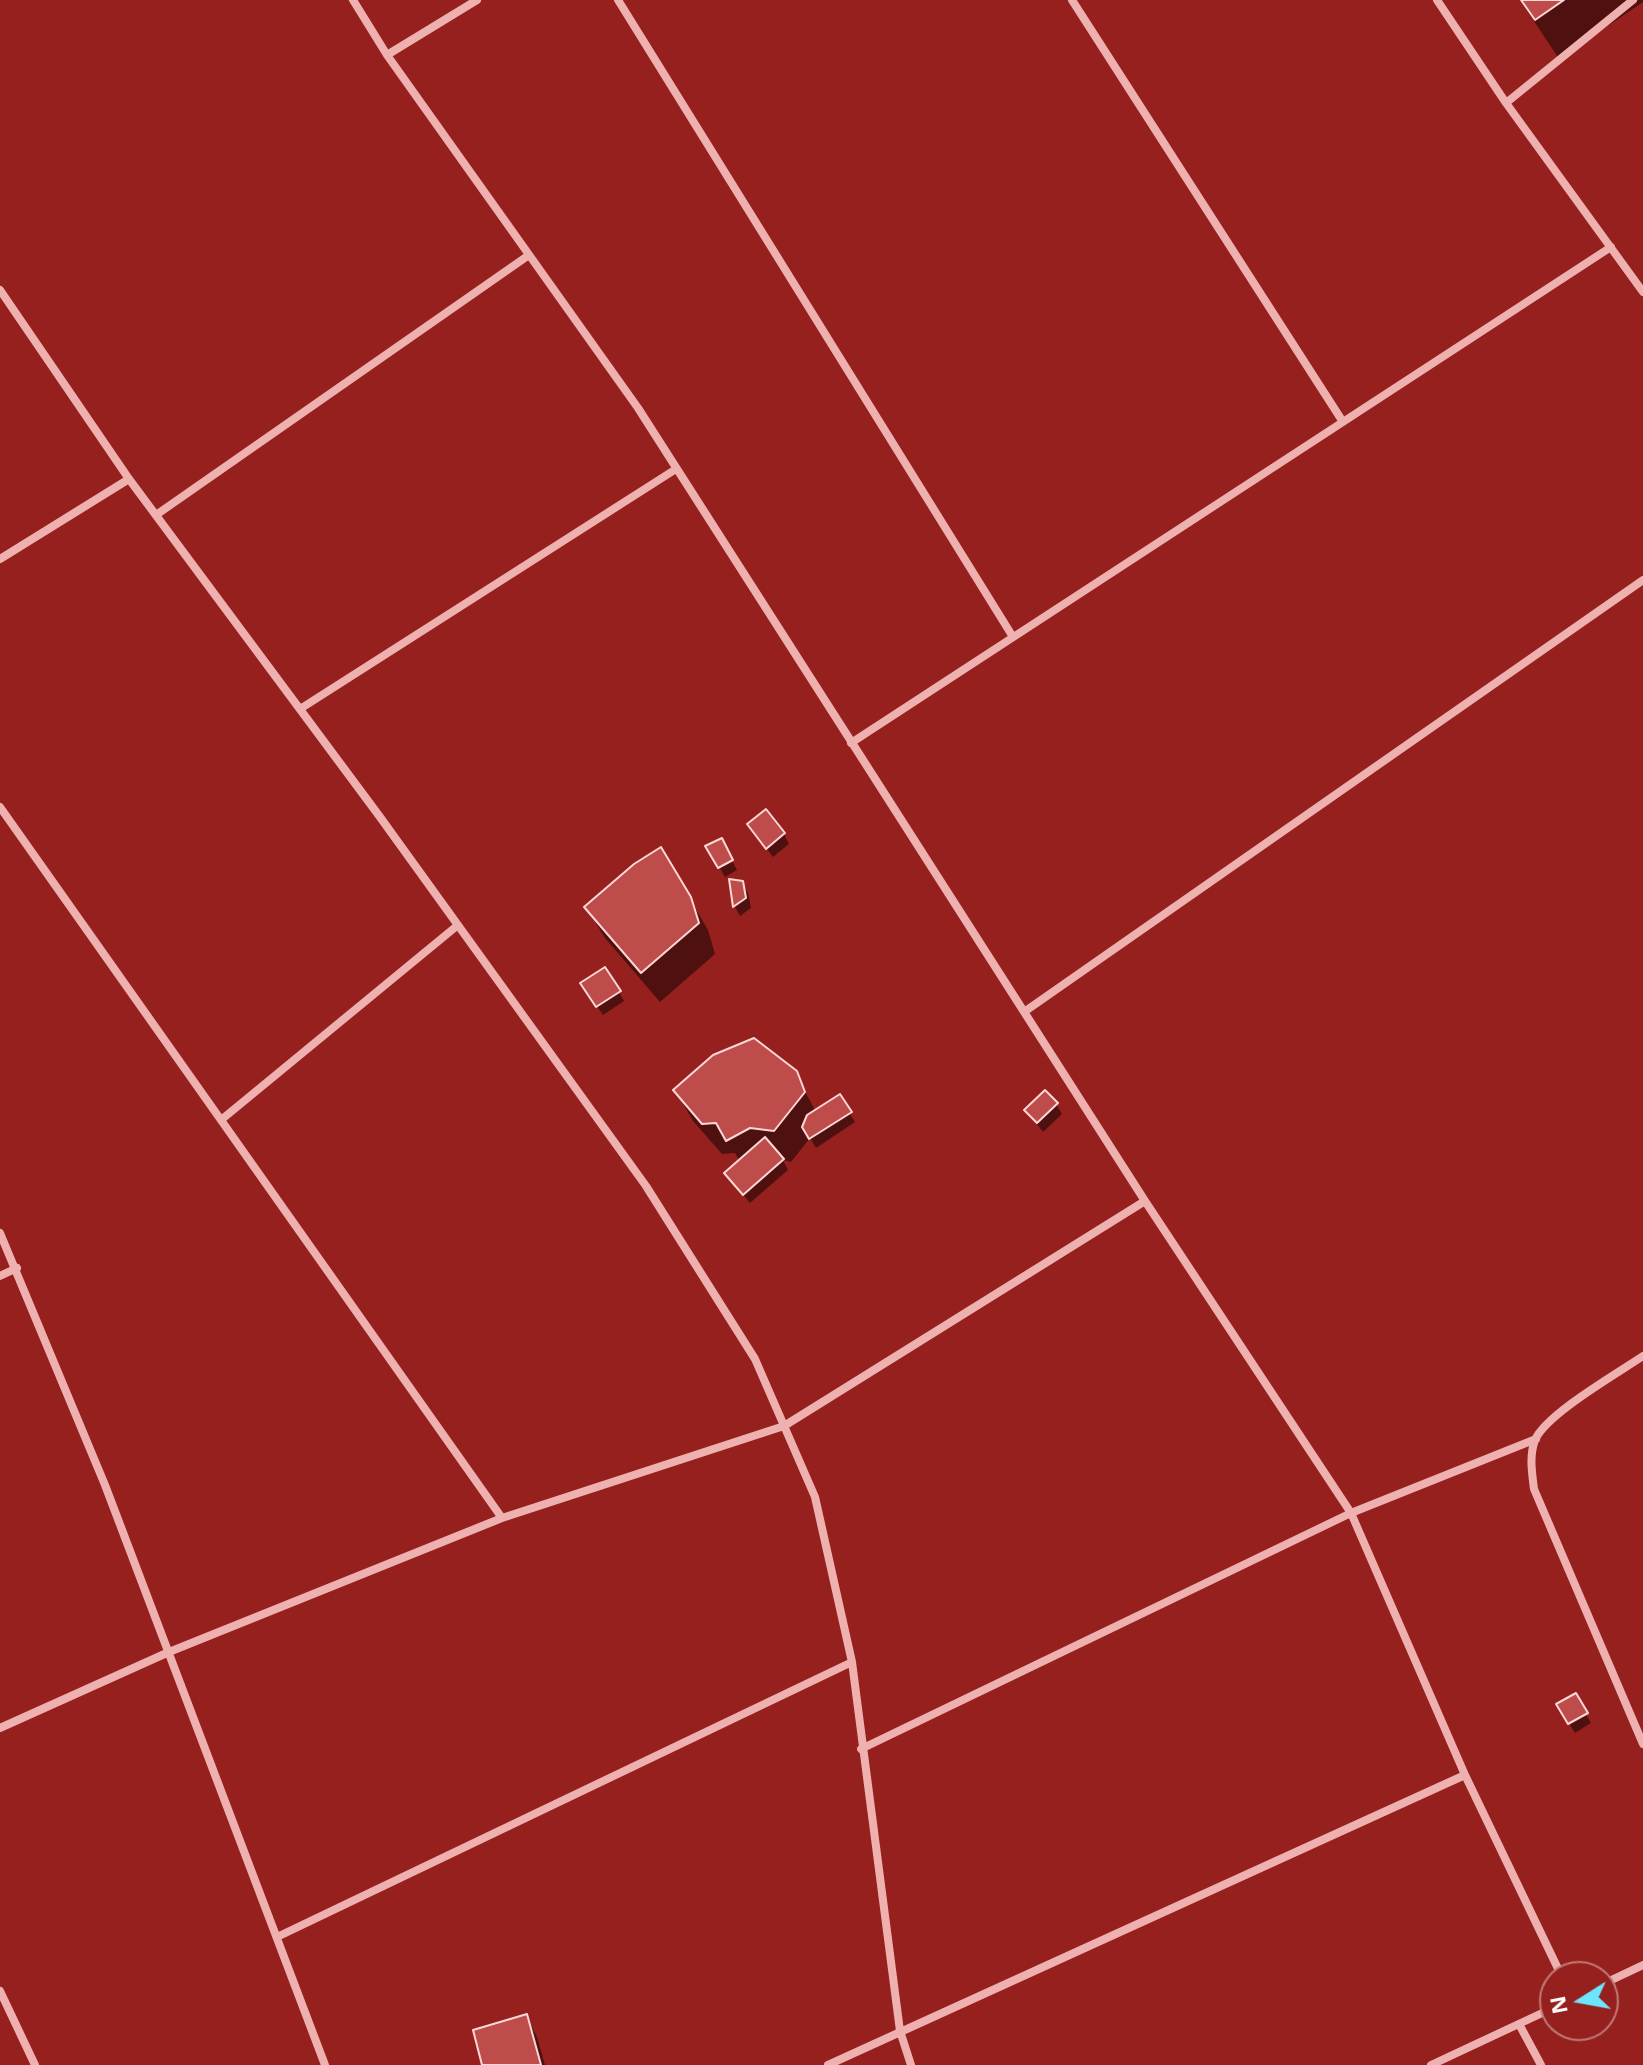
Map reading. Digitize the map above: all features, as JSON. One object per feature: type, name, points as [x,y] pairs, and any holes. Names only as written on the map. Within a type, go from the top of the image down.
[{"type":"street","points":[[353,0],[387,55],[638,408],[1145,1201],[1351,1513],[1465,1775],[1554,1961]]},
{"type":"street","points":[[387,55],[477,0]]},
{"type":"street","points":[[618,0],[1013,637]]},
{"type":"street","points":[[1072,0],[1343,422]]},
{"type":"street","points":[[1437,0],[1506,103],[1643,292]]},
{"type":"street","points":[[1506,103],[1633,0]]},
{"type":"street","points":[[851,743],[1611,247]]},
{"type":"street","points":[[156,515],[529,255]]},
{"type":"street","points":[[0,290],[129,479],[646,1186],[755,1359],[815,1497],[852,1662],[900,2031],[911,2065]]},
{"type":"street","points":[[300,709],[676,469]]},
{"type":"street","points":[[0,559],[129,479]]},
{"type":"street","points":[[1024,1012],[1643,580]]},
{"type":"street","points":[[0,807],[502,1518]]},
{"type":"street","points":[[221,1120],[458,925]]},
{"type":"street","points":[[0,1728],[169,1652],[502,1518],[784,1426],[1145,1201]]},
{"type":"street","points":[[0,1233],[17,1268],[169,1652],[325,2065]]},
{"type":"street","points":[[0,1276],[17,1268]]},
{"type":"street","points":[[1643,1356],[1550,1421],[1536,1439],[1531,1465],[1534,1489],[1643,1744]]},
{"type":"street","points":[[861,1749],[1351,1513],[1536,1439]]},
{"type":"street","points":[[277,1937],[852,1662]]},
{"type":"street","points":[[828,2065],[1465,1775]]},
{"type":"street","points":[[1619,1976],[1643,1965]]},
{"type":"street","points":[[0,1991],[35,2065]]},
{"type":"street","points":[[1431,2065],[1539,2015]]},
{"type":"street","points":[[1519,2024],[1541,2065]]},
{"type":"building","points":[[1521,0],[1564,0],[1535,20]]},
{"type":"building","points":[[766,809],[785,833],[766,849],[747,824]]},
{"type":"building","points":[[722,838],[733,860],[718,868],[705,846]]},
{"type":"building","points":[[661,847],[691,897],[699,923],[641,973],[584,907],[634,864]]},
{"type":"building","points":[[729,879],[743,881],[746,898],[733,907]]},
{"type":"building","points":[[605,967],[621,991],[596,1007],[580,983]]},
{"type":"building","points":[[754,1038],[797,1071],[805,1092],[774,1131],[750,1128],[726,1141],[716,1123],[702,1124],[673,1090],[713,1055]]},
{"type":"building","points":[[1045,1090],[1058,1103],[1037,1123],[1024,1110]]},
{"type":"building","points":[[840,1094],[852,1112],[809,1139],[802,1127],[807,1115]]},
{"type":"building","points":[[765,1137],[784,1159],[743,1195],[724,1173]]},
{"type":"building","points":[[1576,1693],[1588,1713],[1568,1724],[1556,1704]]},
{"type":"building","points":[[527,2014],[541,2065],[482,2065],[473,2030]]}]
